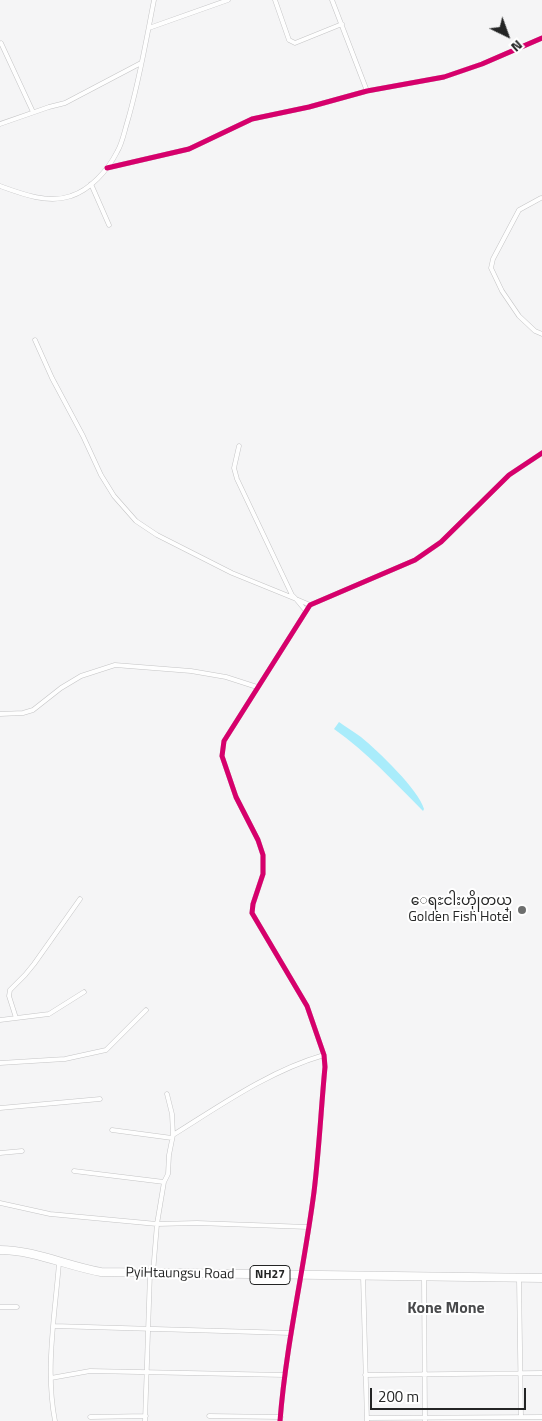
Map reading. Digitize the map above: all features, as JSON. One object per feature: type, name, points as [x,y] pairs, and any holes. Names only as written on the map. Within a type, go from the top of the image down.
[{"type":"highway","name":"PyiHtaungsu Road","points":[[0,1250],[24,1252],[101,1272],[542,1278]]},
{"type":"street","points":[[0,186],[28,196],[53,199],[71,196],[91,184],[108,168],[118,151],[131,109],[154,0]]},
{"type":"street","points":[[148,28],[228,0]]},
{"type":"street","points":[[275,0],[289,40],[295,43],[342,24]]},
{"type":"street","points":[[332,0],[367,91]]},
{"type":"street","points":[[108,168],[189,149],[252,119],[309,107],[367,91],[444,77],[482,64],[542,38]]},
{"type":"street","points":[[2,43],[33,112]]},
{"type":"street","points":[[0,124],[65,103],[141,63]]},
{"type":"street","points":[[91,184],[109,225]]},
{"type":"street","points":[[541,198],[519,210],[493,260],[491,268],[502,291],[519,316],[535,331],[542,334]]},
{"type":"street","points":[[35,340],[52,378],[83,436],[100,475],[114,496],[136,521],[157,535],[232,573],[310,604]]},
{"type":"street","points":[[240,446],[234,468],[237,479],[292,594],[306,611]]},
{"type":"street","points":[[209,1416],[280,1419],[290,1333],[297,1302],[314,1192],[325,1067],[324,1055],[307,1006],[252,913],[263,874],[263,855],[258,840],[236,797],[222,756],[224,740],[310,604],[426,554],[441,542],[509,475],[542,453]]},
{"type":"street","points":[[0,714],[24,713],[33,710],[61,688],[81,676],[115,664],[191,671],[257,686]]},
{"type":"street","points":[[16,1018],[9,996],[10,990],[34,964],[80,899]]},
{"type":"street","points":[[0,1020],[49,1014],[84,992]]},
{"type":"street","points":[[0,1063],[66,1059],[106,1050],[146,1010]]},
{"type":"street","points":[[112,1130],[172,1136],[255,1084],[307,1060],[324,1055]]},
{"type":"street","points":[[145,1421],[152,1273],[157,1224],[164,1182],[168,1174],[172,1136],[172,1114],[167,1094]]},
{"type":"street","points":[[0,1108],[100,1099]]},
{"type":"street","points":[[0,1153],[22,1151]]},
{"type":"street","points":[[74,1171],[164,1182]]},
{"type":"street","points":[[0,1203],[50,1214],[157,1224],[197,1223],[308,1227]]},
{"type":"street","points":[[55,1421],[51,1404],[51,1378],[59,1262]]},
{"type":"street","points":[[363,1276],[367,1419],[425,1420],[542,1417]]},
{"type":"street","points":[[424,1277],[425,1420]]},
{"type":"street","points":[[519,1278],[522,1417]]},
{"type":"street","points":[[0,1307],[17,1306]]},
{"type":"street","points":[[54,1326],[290,1333]]},
{"type":"street","points":[[51,1378],[90,1371],[285,1375]]},
{"type":"street","points":[[366,1375],[542,1373]]},
{"type":"street","points":[[90,1417],[146,1416]]},
{"type":"water","points":[[339,722],[361,737],[397,771],[421,801],[423,811],[369,757],[334,729]]},
{"type":"cycle path","points":[[107,168],[189,149],[252,119],[309,107],[367,91],[444,77],[482,64],[542,38]]},
{"type":"cycle path","points":[[280,1421],[286,1364],[314,1192],[325,1067],[324,1055],[307,1006],[252,913],[263,874],[263,855],[258,840],[236,797],[222,756],[224,741],[310,605],[415,560],[441,542],[509,475],[542,453]]},
{"type":"place","name":"ေရႊငါးဟိုုတယ္ Golden Fish Hotel","points":[[522,910]]},
{"type":"district","name":"Kone Mone","points":[[446,1309]]}]
